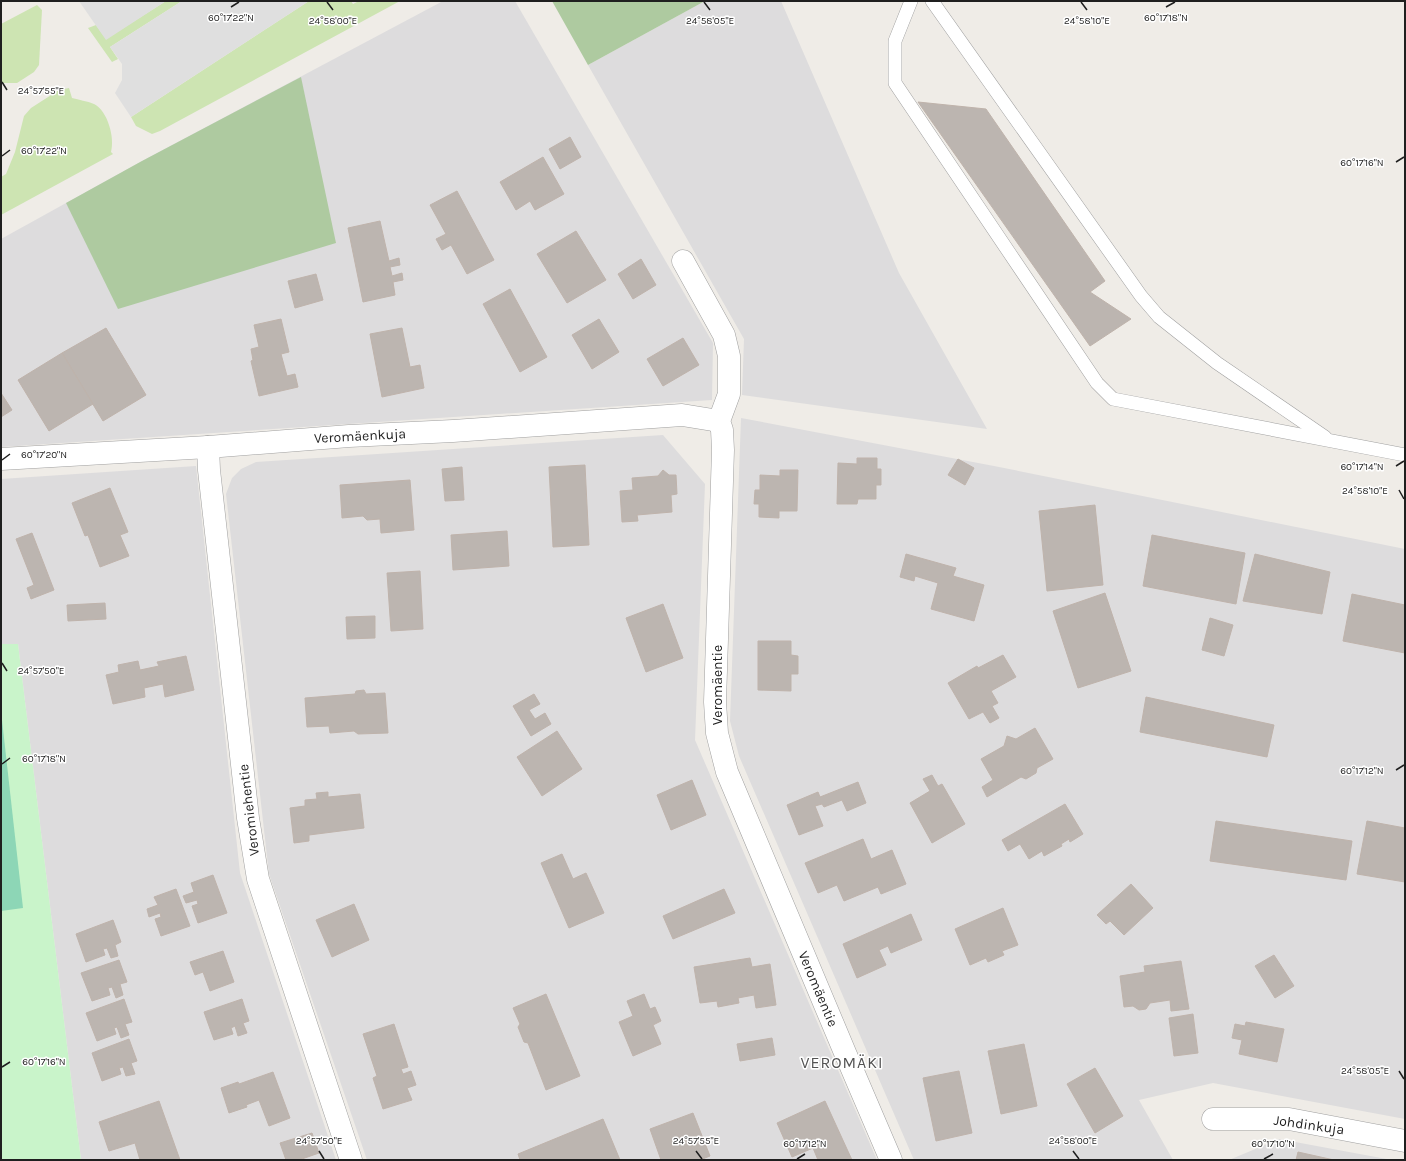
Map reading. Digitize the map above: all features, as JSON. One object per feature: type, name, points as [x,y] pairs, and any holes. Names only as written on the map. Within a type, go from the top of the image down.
[{"type":"street","points":[[683,261],[724,335],[729,356],[729,394],[719,420]]},
{"type":"street","name":"Veromäenkuja","points":[[1,459],[208,447],[349,436],[453,431],[682,415],[719,420]]},
{"type":"street","name":"Veromäentie","points":[[719,420],[722,430],[723,450],[715,702],[717,733],[726,772],[891,1160]]},
{"type":"street","name":"Veromiehentie","points":[[208,447],[209,470],[248,818],[258,879],[351,1160]]},
{"type":"street","name":"Johdinkuja","points":[[1213,1119],[1289,1119],[1405,1141]]},
{"type":"lane","points":[[910,1],[895,41],[895,83],[1097,383],[1113,400],[1405,455]]},
{"type":"lane","points":[[932,1],[1141,296],[1159,317],[1217,363],[1329,440]]},
{"type":"shaded area","points":[[79,1],[166,1],[106,40]]},
{"type":"shaded area","points":[[182,1],[309,1],[131,117],[115,93],[122,80],[122,64],[110,47]]},
{"type":"shaded area","points":[[443,1],[515,1],[713,343],[712,400],[1,447],[1,239],[142,161]]},
{"type":"shaded area","points":[[705,1],[781,1],[899,273],[987,429],[742,395],[744,339],[588,65]]},
{"type":"shaded area","points":[[741,418],[994,466],[1405,549],[1405,1119],[1213,1083],[1139,1100],[1173,1160],[914,1160],[739,756],[730,721]]},
{"type":"shaded area","points":[[663,435],[705,484],[695,740],[877,1160],[367,1160],[269,874],[226,494],[232,478],[241,469],[256,462]]},
{"type":"shaded area","points":[[196,466],[240,873],[336,1160],[81,1160],[18,644],[1,644],[1,479]]},
{"type":"shaded area","points":[[1279,1139],[1392,1160],[1229,1160]]},
{"type":"green space","points":[[166,1],[182,1],[110,47],[118,59],[112,62],[88,28],[96,25],[106,39]]},
{"type":"green space","points":[[309,1],[351,1],[353,4],[359,1],[400,1],[160,131],[152,134],[136,126],[131,117]]},
{"type":"green space","points":[[552,1],[705,1],[588,65]]},
{"type":"green space","points":[[37,5],[42,10],[39,65],[34,72],[17,83],[1,83],[1,24]]},
{"type":"green space","points":[[301,77],[336,243],[118,309],[66,203]]},
{"type":"green space","points":[[69,88],[72,98],[94,104],[103,112],[107,119],[111,133],[111,152],[113,154],[1,215],[1,177],[6,174],[15,152],[24,116],[31,108],[59,90]]},
{"type":"green space","points":[[1,644],[18,644],[81,1160],[1,1160]]},
{"type":"green space","points":[[1,711],[23,908],[1,911]]},
{"type":"building","points":[[918,102],[986,109],[1105,281],[1090,292],[1131,319],[1090,346]]},
{"type":"building","points":[[570,137],[581,157],[560,169],[549,149]]},
{"type":"building","points":[[543,157],[564,194],[535,210],[530,201],[516,210],[500,182]]},
{"type":"building","points":[[457,191],[494,260],[467,274],[451,245],[442,250],[436,239],[446,234],[430,205]]},
{"type":"building","points":[[380,221],[389,261],[399,258],[400,265],[390,267],[392,276],[402,273],[403,280],[393,282],[395,295],[363,302],[348,228]]},
{"type":"building","points":[[576,231],[606,280],[567,303],[537,254]]},
{"type":"building","points":[[641,259],[656,285],[633,299],[618,274]]},
{"type":"building","points":[[316,274],[323,300],[295,308],[288,281]]},
{"type":"building","points":[[510,289],[547,357],[520,372],[483,304]]},
{"type":"building","points":[[281,319],[289,352],[281,354],[287,376],[295,374],[298,387],[259,396],[251,361],[253,360],[251,349],[259,347],[254,325]]},
{"type":"building","points":[[599,319],[619,352],[592,369],[572,335]]},
{"type":"building","points":[[106,328],[146,395],[103,421],[62,353]]},
{"type":"building","points":[[402,328],[410,367],[420,365],[424,388],[382,397],[370,334]]},
{"type":"building","points":[[683,338],[699,365],[663,386],[647,359]]},
{"type":"building","points":[[62,353],[93,404],[49,431],[18,380]]},
{"type":"building","points":[[1,393],[12,410],[1,417]]},
{"type":"building","points":[[857,458],[877,458],[877,469],[881,469],[881,485],[876,485],[876,499],[858,499],[857,504],[837,504],[838,463],[857,464]]},
{"type":"building","points":[[958,459],[974,468],[965,485],[948,475]]},
{"type":"building","points":[[585,465],[589,545],[553,547],[549,467]]},
{"type":"building","points":[[462,467],[464,500],[445,501],[442,469]]},
{"type":"building","points":[[663,470],[669,475],[676,475],[677,494],[671,495],[672,512],[637,515],[638,521],[622,522],[620,491],[633,490],[632,478],[658,476]]},
{"type":"building","points":[[780,470],[798,470],[797,511],[779,511],[779,518],[759,517],[759,504],[754,504],[755,490],[760,490],[760,475],[780,476]]},
{"type":"building","points":[[410,480],[414,530],[381,533],[380,519],[367,520],[363,516],[342,518],[340,485]]},
{"type":"building","points":[[110,488],[128,532],[120,535],[129,556],[100,567],[88,535],[85,536],[72,503]]},
{"type":"building","points":[[1095,505],[1103,585],[1047,591],[1039,511]]},
{"type":"building","points":[[507,531],[509,566],[453,570],[451,535]]},
{"type":"building","points":[[32,533],[54,590],[31,599],[27,588],[34,585],[16,539]]},
{"type":"building","points":[[1152,535],[1245,553],[1236,604],[1143,586]]},
{"type":"building","points":[[906,554],[956,568],[953,576],[984,585],[974,621],[931,609],[938,583],[915,576],[914,581],[900,577]]},
{"type":"building","points":[[1255,554],[1330,572],[1322,614],[1243,601]]},
{"type":"building","points":[[420,571],[423,629],[391,631],[387,573]]},
{"type":"building","points":[[1105,593],[1131,671],[1078,688],[1053,611]]},
{"type":"building","points":[[1352,594],[1405,605],[1405,653],[1343,641]]},
{"type":"building","points":[[105,603],[106,619],[68,621],[67,605]]},
{"type":"building","points":[[663,604],[683,658],[646,672],[626,618]]},
{"type":"building","points":[[375,616],[375,638],[347,639],[346,617]]},
{"type":"building","points":[[1210,618],[1233,625],[1224,656],[1202,650]]},
{"type":"building","points":[[758,641],[791,641],[791,655],[798,656],[798,674],[791,674],[791,691],[758,690]]},
{"type":"building","points":[[1003,655],[1016,677],[991,691],[998,703],[992,706],[999,718],[990,723],[983,712],[969,719],[948,683],[977,666],[978,668]]},
{"type":"building","points":[[186,656],[194,690],[165,697],[163,684],[144,688],[145,697],[113,704],[106,675],[119,672],[118,665],[138,661],[140,670],[159,666],[157,662]]},
{"type":"building","points":[[364,690],[366,694],[385,693],[388,733],[358,734],[354,731],[330,733],[329,726],[307,727],[305,698],[355,694],[356,691]]},
{"type":"building","points":[[534,694],[540,704],[529,710],[535,719],[545,713],[551,724],[531,736],[513,706]]},
{"type":"building","points":[[1146,697],[1274,725],[1267,757],[1140,732]]},
{"type":"building","points":[[1035,728],[1053,759],[1037,768],[1036,773],[1026,779],[1021,777],[987,797],[982,787],[993,780],[981,759],[1004,746],[1007,736],[1016,739]]},
{"type":"building","points":[[557,731],[582,769],[542,796],[517,757]]},
{"type":"building","points":[[932,775],[938,786],[942,784],[965,824],[932,843],[910,803],[930,791],[923,779]]},
{"type":"building","points":[[692,780],[706,815],[671,830],[657,795]]},
{"type":"building","points":[[858,782],[866,803],[847,811],[842,800],[824,807],[822,804],[815,806],[823,826],[799,835],[787,805],[818,792],[820,797]]},
{"type":"building","points":[[328,792],[328,797],[360,794],[364,828],[309,835],[309,841],[294,843],[290,808],[305,806],[305,800],[317,799],[316,793]]},
{"type":"building","points":[[1065,804],[1083,834],[1070,842],[1069,839],[1061,844],[1062,846],[1044,856],[1042,851],[1029,859],[1020,844],[1008,851],[1002,840]]},
{"type":"building","points":[[1216,821],[1352,841],[1346,880],[1210,861]]},
{"type":"building","points":[[1367,821],[1405,828],[1405,882],[1357,874]]},
{"type":"building","points":[[863,839],[871,859],[892,850],[906,884],[881,894],[878,887],[844,901],[837,885],[818,893],[805,863]]},
{"type":"building","points":[[562,854],[573,879],[586,873],[604,913],[569,928],[541,863]]},
{"type":"building","points":[[213,875],[227,913],[198,923],[192,906],[198,904],[197,900],[186,903],[183,896],[194,892],[191,883]]},
{"type":"building","points":[[1131,884],[1153,908],[1124,935],[1110,921],[1106,924],[1097,915]]},
{"type":"building","points":[[176,889],[190,926],[161,936],[155,919],[161,917],[160,913],[149,917],[147,909],[158,905],[154,897]]},
{"type":"building","points":[[724,889],[735,913],[673,939],[663,916]]},
{"type":"building","points":[[354,904],[369,940],[332,957],[316,920]]},
{"type":"building","points":[[1003,908],[1018,945],[1002,951],[1004,955],[988,962],[986,958],[970,965],[955,929]]},
{"type":"building","points":[[911,914],[922,940],[891,953],[888,946],[879,950],[886,965],[857,978],[843,944]]},
{"type":"building","points":[[113,920],[121,942],[115,945],[118,956],[111,958],[107,948],[103,949],[105,955],[86,962],[76,934]]},
{"type":"building","points":[[223,951],[234,982],[210,991],[203,972],[195,975],[190,962]]},
{"type":"building","points":[[1274,955],[1294,986],[1275,998],[1255,966]]},
{"type":"building","points":[[750,958],[752,967],[770,964],[776,1005],[756,1008],[754,995],[738,998],[739,1003],[718,1007],[717,1001],[700,1003],[694,967]]},
{"type":"building","points":[[119,960],[127,982],[120,984],[123,995],[116,998],[112,987],[108,988],[110,995],[92,1001],[81,973]]},
{"type":"building","points":[[1181,961],[1189,1009],[1171,1011],[1170,1000],[1150,1003],[1146,1009],[1139,1010],[1133,1006],[1124,1007],[1120,976],[1145,972],[1144,966]]},
{"type":"building","points":[[546,994],[580,1076],[546,1090],[528,1043],[524,1042],[518,1027],[520,1024],[513,1008]]},
{"type":"building","points":[[644,994],[650,1009],[655,1007],[661,1021],[653,1025],[661,1044],[633,1056],[619,1022],[633,1016],[627,1001]]},
{"type":"building","points":[[124,999],[132,1022],[125,1024],[129,1035],[121,1038],[117,1027],[114,1028],[116,1034],[97,1041],[86,1013]]},
{"type":"building","points":[[242,999],[249,1021],[243,1023],[247,1033],[238,1036],[235,1026],[231,1028],[233,1034],[214,1040],[204,1012]]},
{"type":"building","points":[[1193,1014],[1198,1053],[1174,1056],[1169,1018]]},
{"type":"building","points":[[1246,1022],[1284,1029],[1277,1062],[1239,1054],[1242,1040],[1232,1038],[1235,1024],[1245,1026]]},
{"type":"building","points":[[394,1024],[408,1067],[401,1069],[403,1074],[411,1071],[416,1085],[407,1088],[412,1100],[383,1109],[373,1078],[377,1076],[363,1034]]},
{"type":"building","points":[[772,1038],[775,1055],[740,1061],[737,1044]]},
{"type":"building","points":[[129,1039],[137,1061],[131,1063],[135,1074],[126,1076],[123,1067],[119,1068],[121,1074],[102,1081],[92,1053]]},
{"type":"building","points":[[1024,1044],[1037,1106],[1001,1114],[988,1051]]},
{"type":"building","points":[[1095,1068],[1123,1116],[1095,1133],[1067,1084]]},
{"type":"building","points":[[959,1071],[972,1133],[936,1141],[923,1078]]},
{"type":"building","points":[[273,1072],[290,1118],[269,1126],[259,1100],[246,1105],[247,1107],[229,1113],[221,1088],[238,1082],[239,1084]]},
{"type":"building","points":[[159,1101],[180,1160],[140,1160],[135,1143],[109,1151],[99,1122]]},
{"type":"building","points":[[825,1101],[852,1160],[818,1160],[813,1148],[792,1157],[777,1123]]},
{"type":"building","points":[[693,1113],[710,1156],[700,1160],[661,1160],[650,1129]]},
{"type":"building","points":[[603,1119],[620,1160],[520,1160],[518,1154]]},
{"type":"building","points":[[312,1133],[319,1153],[299,1160],[286,1160],[280,1143]]},
{"type":"building","points":[[1298,1152],[1334,1160],[1296,1160]]},
{"type":"district","name":"VEROMÄKI","points":[[842,1062]]}]
